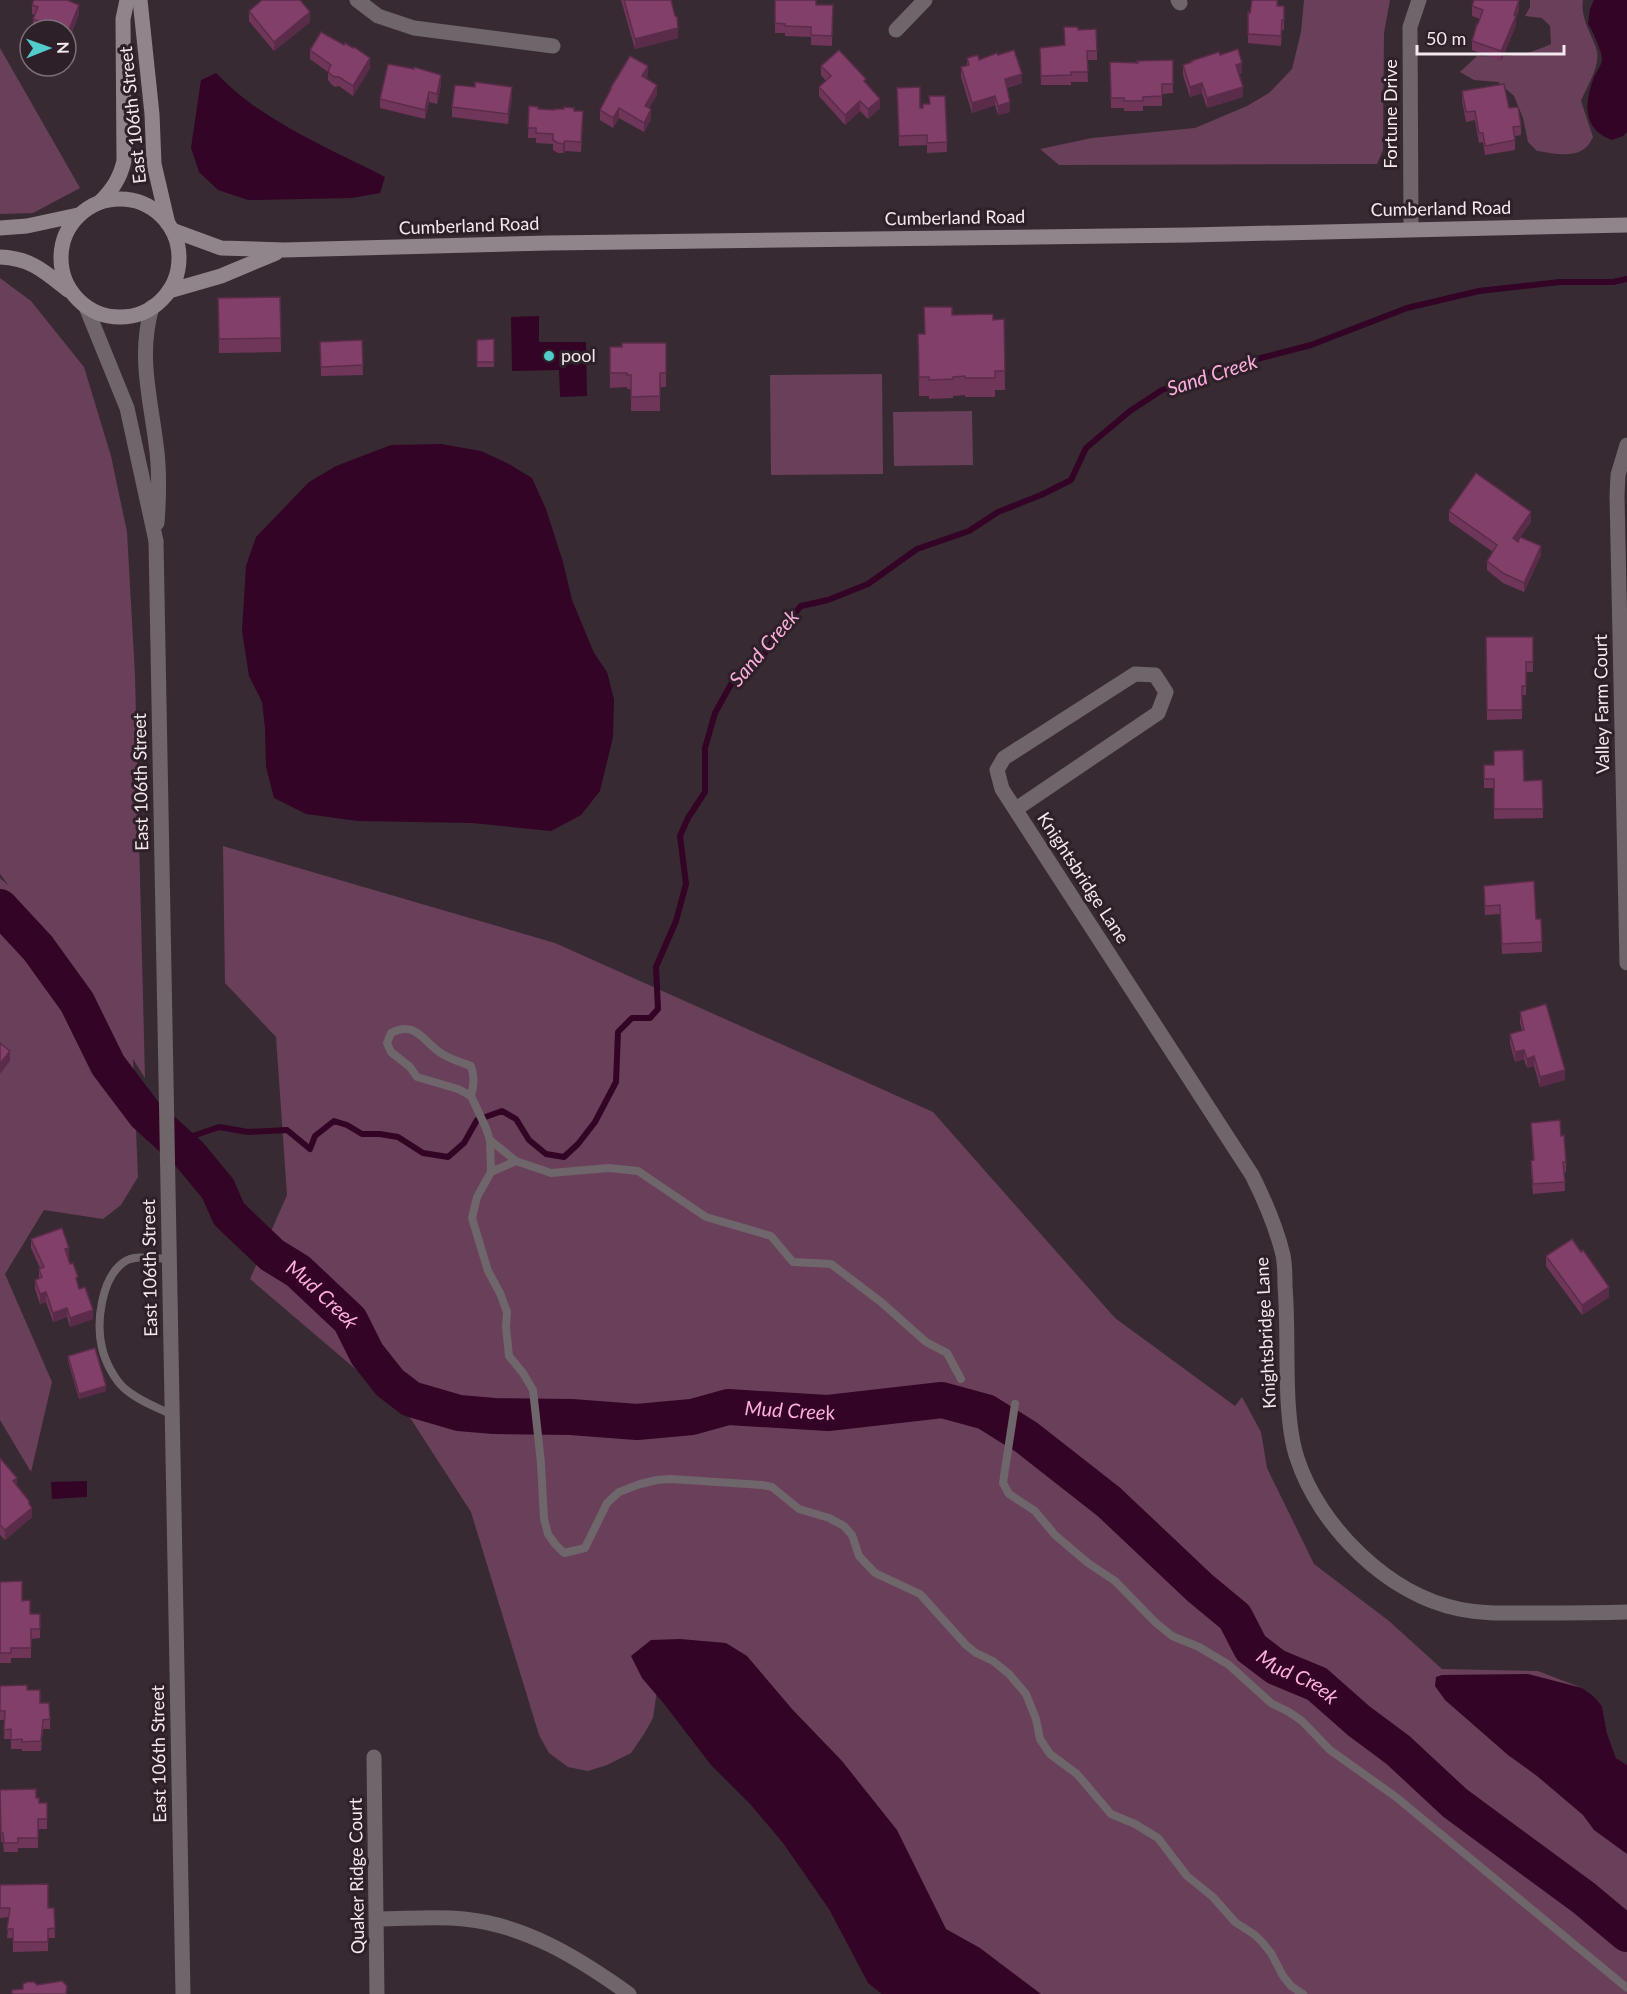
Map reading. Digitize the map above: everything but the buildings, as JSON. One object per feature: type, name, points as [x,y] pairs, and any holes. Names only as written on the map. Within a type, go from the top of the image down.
[{"type":"main road","name":"East 106th Street","points":[[100,202],[112,191],[121,174],[124,161],[123,19],[127,0]]},
{"type":"main road","name":"East 106th Street","points":[[140,0],[152,114],[154,164],[170,227]]},
{"type":"main road","points":[[0,257],[14,258],[40,268],[86,307],[101,315],[117,317],[134,315],[160,301],[169,291],[176,277],[179,261],[177,245],[170,227],[160,214],[138,201],[113,199],[88,207],[78,216],[67,229],[60,262],[64,279],[72,294]]},
{"type":"main road","points":[[0,228],[27,226],[78,216]]},
{"type":"main road","name":"Cumberland Road","points":[[170,227],[221,248],[284,250],[548,243],[1189,235],[1627,225]]},
{"type":"main road","name":"Cumberland Road","points":[[169,291],[221,276],[284,250]]},
{"type":"street","points":[[357,0],[378,16],[414,28],[553,46]]},
{"type":"street","points":[[896,30],[925,0]]},
{"type":"street","name":"Fortune Drive","points":[[1411,229],[1410,27],[1419,0]]},
{"type":"street","name":"East 106th Street","points":[[86,307],[127,408],[156,541]]},
{"type":"street","name":"East 106th Street","points":[[152,307],[145,343],[146,380],[156,446],[159,485],[156,541],[183,1994]]},
{"type":"street","name":"Valley Farm Court","points":[[1627,445],[1618,475],[1617,496],[1627,963]]},
{"type":"street","name":"Knightsbridge Lane","points":[[1016,809],[1158,713],[1166,692],[1155,675],[1135,674],[1004,758],[998,770],[1002,789],[1252,1174],[1271,1214],[1283,1257],[1287,1311],[1288,1400],[1296,1455],[1315,1498],[1334,1527],[1354,1549],[1392,1580],[1421,1597],[1437,1603],[1459,1609],[1500,1613],[1627,1612]]},
{"type":"street","name":"Quaker Ridge Court","points":[[374,1756],[377,1994]]},
{"type":"street","points":[[377,1919],[464,1919],[490,1923],[547,1942],[629,1994]]},
{"type":"lane","points":[[471,1096],[474,1084],[474,1073],[471,1066],[444,1055],[411,1029],[402,1027],[391,1032],[387,1043],[391,1052],[410,1067],[417,1077],[458,1089],[471,1096],[490,1140],[491,1172],[477,1197],[472,1218],[488,1271],[507,1312],[509,1356],[523,1373],[532,1390],[541,1464],[544,1519],[548,1534],[555,1544],[564,1553],[585,1548],[607,1503],[619,1492],[657,1480],[772,1487],[799,1509],[829,1518],[844,1526],[852,1535],[859,1556],[875,1573],[920,1594],[966,1645],[993,1661],[1009,1674],[1026,1694],[1036,1719],[1040,1739],[1050,1754],[1077,1774],[1111,1814],[1135,1824],[1158,1838],[1187,1876],[1213,1897],[1235,1922],[1262,1942],[1271,1953],[1283,1976],[1291,1986],[1303,1994]]},
{"type":"lane","points":[[490,1140],[516,1161],[551,1173],[609,1168],[638,1171],[706,1217],[771,1236],[793,1262],[831,1264],[881,1302],[926,1342],[947,1353],[962,1379]]},
{"type":"lane","points":[[491,1172],[516,1161]]},
{"type":"lane","points":[[169,1259],[138,1258],[124,1261],[105,1288],[100,1312],[102,1346],[107,1362],[124,1388],[173,1415]]},
{"type":"lane","points":[[1015,1404],[1003,1483],[1009,1494],[1035,1511],[1055,1535],[1088,1563],[1115,1581],[1172,1636],[1199,1647],[1229,1665],[1271,1702],[1302,1721],[1330,1750],[1396,1797],[1627,1988]]},
{"type":"shaded area","points":[[1304,0],[1390,0],[1384,33],[1383,150],[1377,164],[1059,165],[1040,149],[1092,138],[1195,128],[1247,106],[1269,93],[1292,69],[1301,32]]},
{"type":"shaded area","points":[[1530,0],[1583,0],[1583,14],[1597,51],[1597,63],[1581,101],[1593,137],[1589,145],[1576,153],[1537,151],[1528,142],[1523,118],[1514,96],[1498,82],[1474,80],[1460,72],[1477,56],[1515,55],[1551,44],[1550,26],[1542,18],[1525,16],[1530,7]]},
{"type":"shaded area","points":[[1594,0],[1627,0],[1627,132],[1612,140],[1595,129],[1588,113],[1591,86],[1602,59],[1588,24]]},
{"type":"shaded area","points":[[0,48],[80,188],[33,213],[0,214]]},
{"type":"shaded area","points":[[216,73],[234,90],[274,119],[385,177],[380,193],[352,198],[248,200],[218,190],[199,172],[191,148],[201,80]]},
{"type":"shaded area","points":[[0,278],[31,301],[84,367],[111,456],[127,532],[135,675],[145,1078],[133,1059],[138,1177],[121,1205],[103,1219],[44,1210],[5,1274],[52,1382],[31,1472],[0,1420],[0,878],[9,886],[0,874]]},
{"type":"shaded area","name":"pool","points":[[539,316],[539,342],[586,342],[587,396],[560,397],[559,370],[512,371],[511,317]]},
{"type":"shaded area","points":[[882,374],[883,474],[771,475],[770,375]]},
{"type":"shaded area","points":[[972,411],[973,465],[894,466],[893,412]]},
{"type":"shaded area","points":[[441,444],[481,451],[532,478],[546,509],[572,600],[594,653],[607,672],[614,699],[613,737],[600,791],[581,815],[551,831],[472,823],[358,821],[306,814],[274,798],[266,767],[262,702],[249,676],[242,631],[246,566],[256,537],[309,482],[336,466],[391,445]]},
{"type":"shaded area","points":[[223,846],[555,943],[933,1112],[1115,1318],[1235,1406],[1242,1397],[1261,1432],[1267,1468],[1314,1564],[1389,1621],[1442,1669],[1538,1671],[1582,1688],[1602,1706],[1607,1733],[1616,1758],[1627,1765],[1627,1994],[968,1994],[660,1670],[653,1718],[631,1753],[607,1765],[588,1771],[568,1767],[549,1753],[539,1735],[471,1512],[407,1413],[250,1279],[287,1195],[276,1037],[225,983]]},
{"type":"shaded area","points":[[87,1481],[87,1497],[52,1499],[51,1482]]},
{"type":"shaded area","points":[[680,1639],[726,1643],[747,1656],[792,1709],[842,1761],[897,1830],[946,1929],[980,1948],[1041,1994],[882,1994],[868,1983],[829,1909],[783,1843],[751,1805],[711,1765],[642,1678],[631,1656],[651,1640]]},
{"type":"shaded area","points":[[1528,1674],[1582,1688],[1602,1706],[1607,1733],[1616,1758],[1627,1765],[1627,1854],[1594,1830],[1583,1815],[1508,1755],[1445,1700],[1435,1686],[1436,1677],[1442,1675]]},
{"type":"waterway","name":"Sand Creek","points":[[180,1146],[190,1137],[219,1127],[248,1132],[287,1130],[310,1149],[315,1136],[334,1121],[347,1125],[362,1134],[398,1137],[423,1153],[448,1157],[464,1143],[477,1120],[502,1111],[516,1119],[529,1140],[546,1154],[564,1157],[578,1144],[595,1122],[616,1082],[618,1032],[632,1018],[650,1018],[658,1009],[656,967],[676,921],[686,884],[680,836],[688,818],[705,792],[705,748],[715,713],[735,677],[763,656],[776,635],[801,606],[828,600],[868,584],[917,549],[969,531],[998,512],[1071,480],[1086,448],[1130,411],[1162,390],[1218,369],[1311,345],[1407,308],[1479,291],[1560,282],[1613,282],[1627,279]]},
{"type":"waterway","name":"Mud Creek","points":[[0,907],[38,948],[77,1002],[108,1065],[145,1114],[190,1155],[218,1189],[229,1214],[272,1255],[298,1271],[350,1320],[367,1354],[390,1383],[411,1399],[459,1413],[637,1422],[692,1417],[728,1407],[828,1413],[942,1400],[986,1412],[1026,1437],[1109,1502],[1200,1588],[1235,1617],[1251,1648],[1276,1667],[1317,1684],[1359,1721],[1398,1750],[1455,1803],[1584,1898],[1627,1934]]},
{"type":"place","name":"pool","points":[[549,356]]}]
